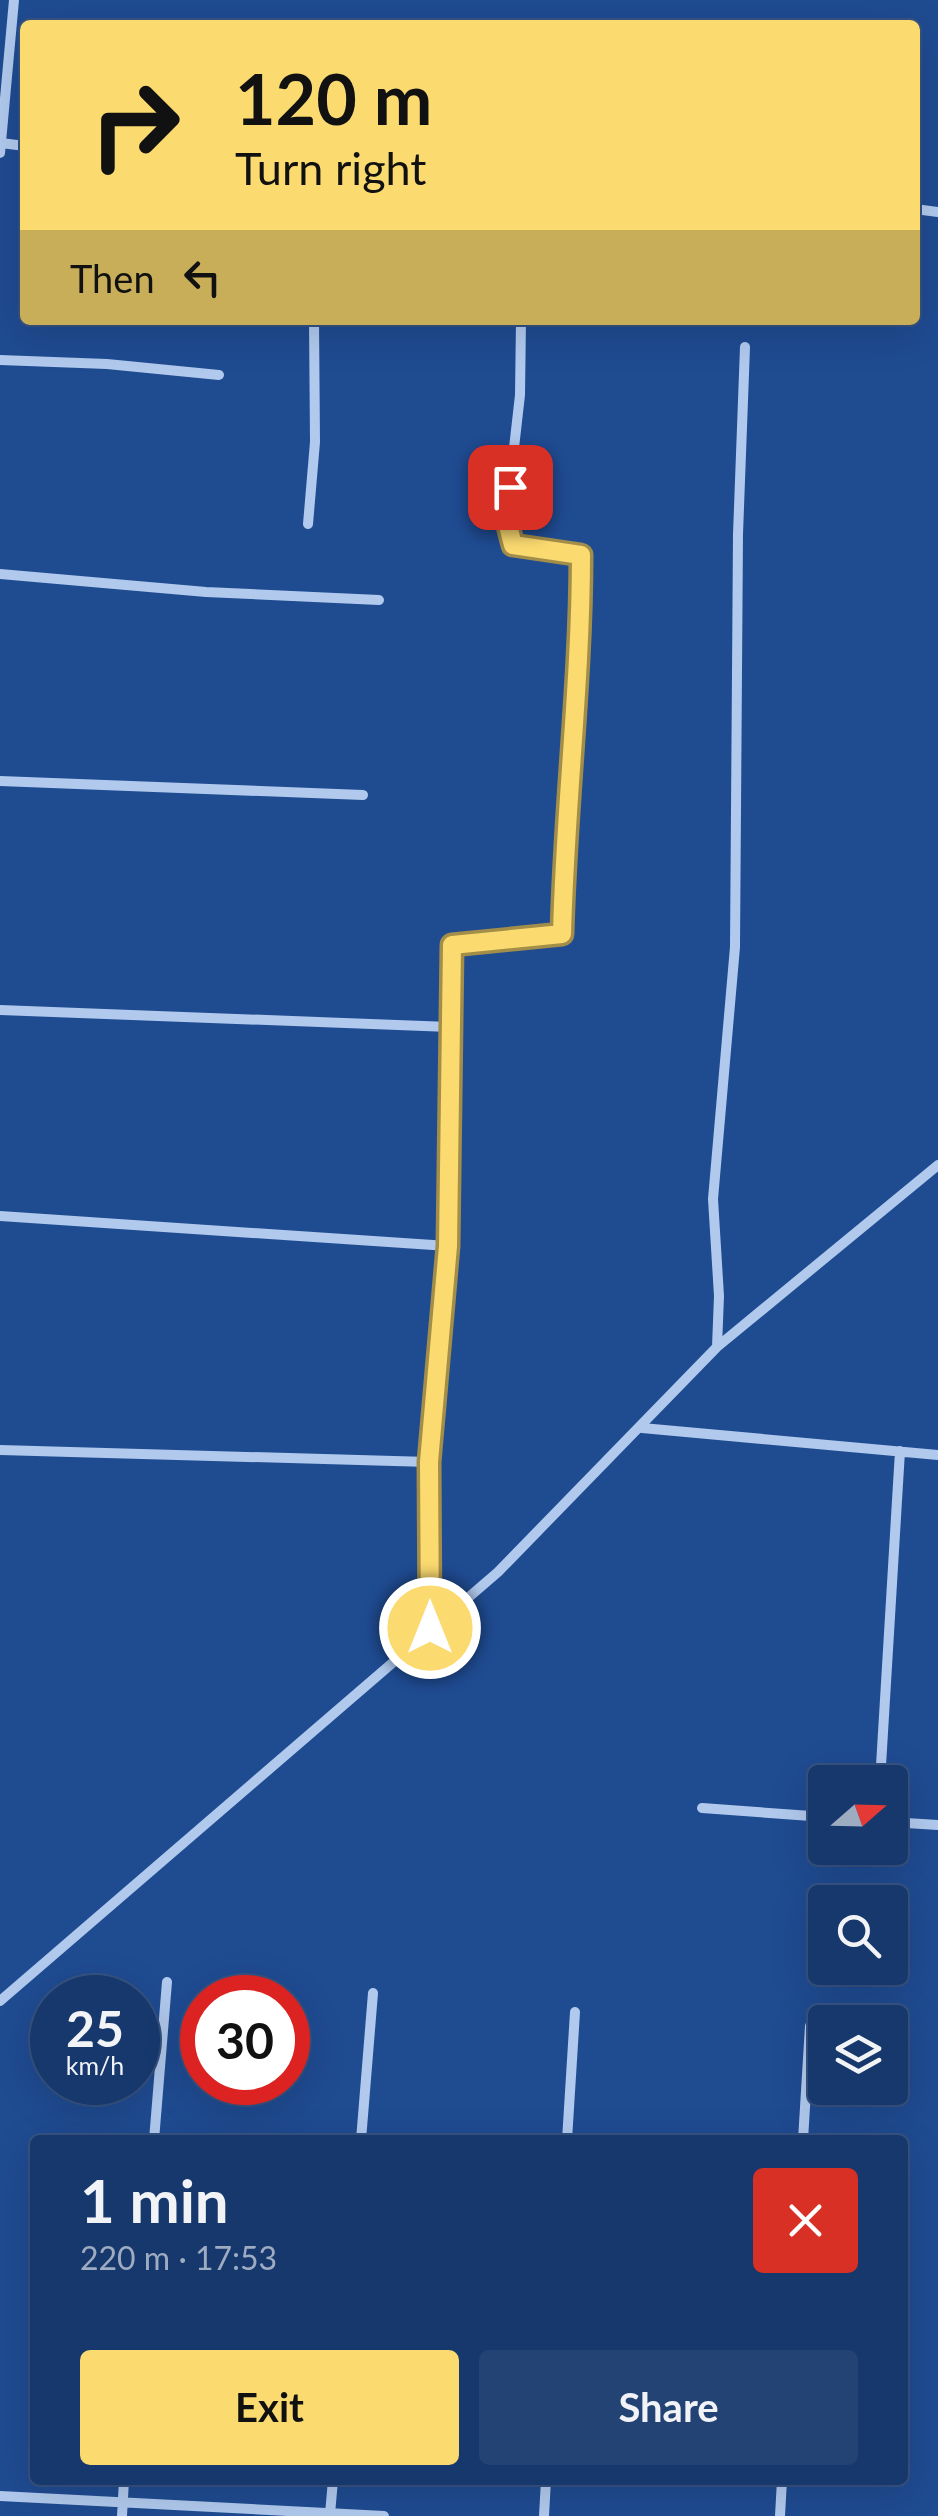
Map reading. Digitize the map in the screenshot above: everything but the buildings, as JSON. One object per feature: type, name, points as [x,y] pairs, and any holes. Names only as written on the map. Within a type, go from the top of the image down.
[{"type":"street","points":[[0,153],[14,0]]},
{"type":"street","points":[[308,524],[315,442],[314,325]]},
{"type":"street","points":[[430,1628],[429,1462],[448,1246],[452,945],[562,934],[580,650],[581,555],[513,545],[506,518],[520,395],[522,325]]},
{"type":"street","points":[[717,1347],[719,1296],[713,1200],[735,947],[738,534],[745,347]]},
{"type":"street","points":[[0,360],[106,364],[219,375]]},
{"type":"street","points":[[0,574],[206,592],[379,600]]},
{"type":"street","points":[[0,782],[363,795]]},
{"type":"street","points":[[0,1010],[450,1027]]},
{"type":"street","points":[[0,2001],[498,1572],[717,1347],[938,1165]]},
{"type":"street","points":[[0,1216],[448,1246]]},
{"type":"street","points":[[642,1428],[938,1455]]},
{"type":"street","points":[[0,1450],[429,1462]]},
{"type":"street","points":[[881,1765],[900,1451]]},
{"type":"street","points":[[702,1808],[808,1816]]},
{"type":"street","points":[[908,1823],[938,1825]]},
{"type":"street","points":[[154,2135],[168,1982]]},
{"type":"street","points":[[361,2135],[373,1993]]},
{"type":"street","points":[[567,2135],[574,2012]]},
{"type":"street","points":[[803,2135],[808,2059]]},
{"type":"street","points":[[122,2516],[124,2485]]},
{"type":"street","points":[[330,2514],[333,2485]]},
{"type":"street","points":[[544,2516],[546,2485]]},
{"type":"street","points":[[780,2516],[782,2485]]},
{"type":"street","points":[[0,2496],[384,2516]]},
{"type":"route","points":[[430,1628],[429,1462],[448,1246],[452,945],[562,934],[580,650],[581,555],[513,545],[506,518],[510,487]]}]
